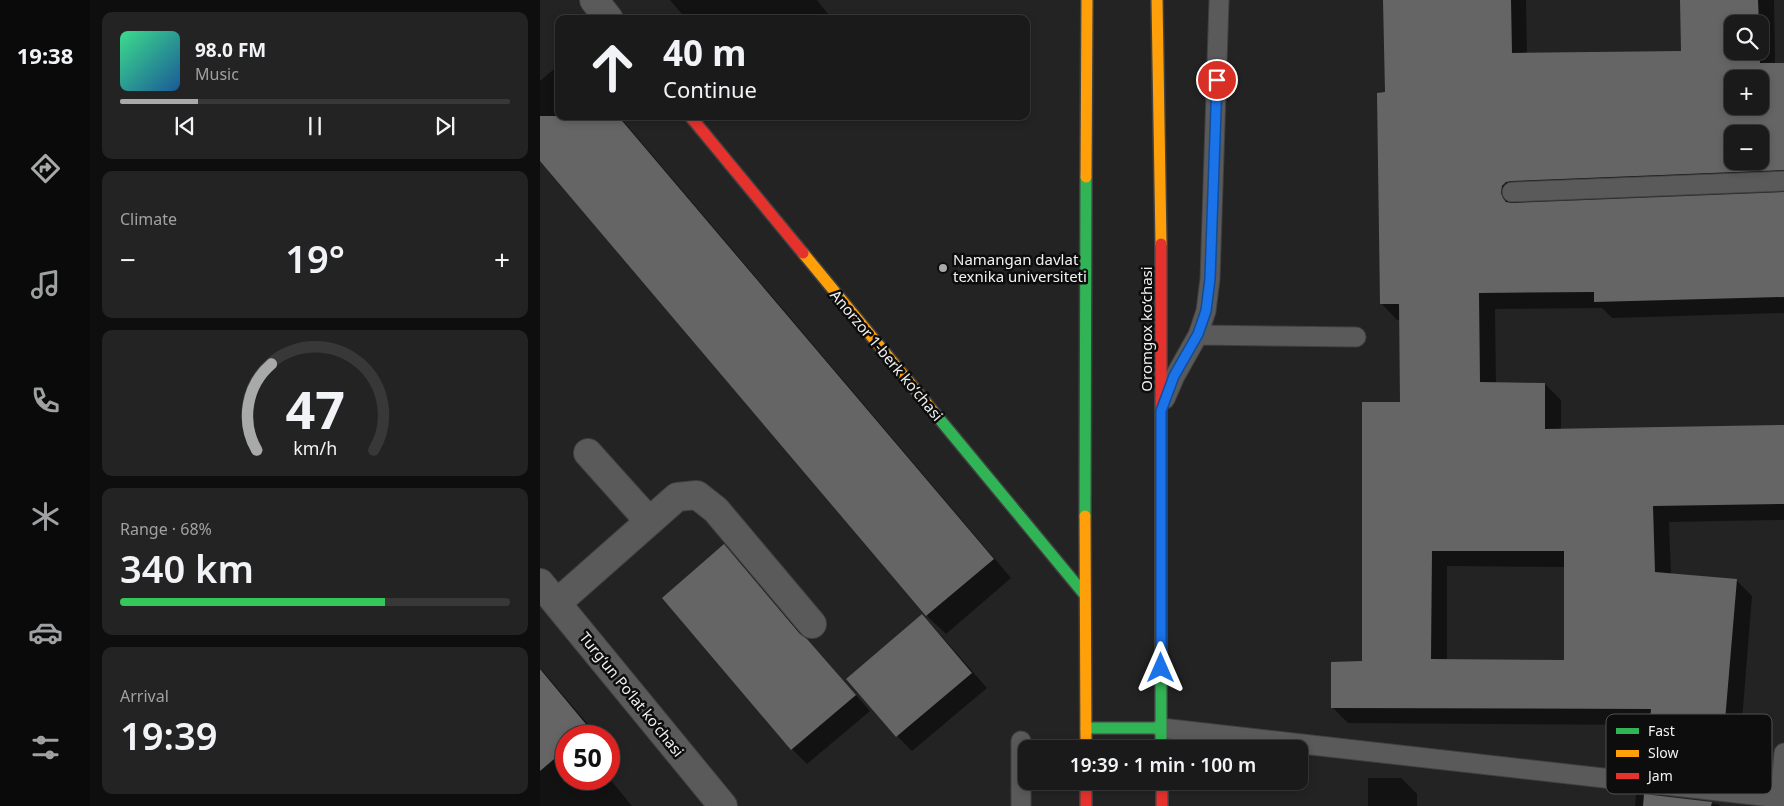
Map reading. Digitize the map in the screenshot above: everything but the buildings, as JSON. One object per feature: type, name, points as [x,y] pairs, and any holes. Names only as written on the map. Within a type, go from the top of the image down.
[{"type":"main road","points":[[1086,740],[1084,595],[1087,0]]},
{"type":"main road","name":"Oromgox ko‘chasi","points":[[1157,0],[1161,198],[1162,740]]},
{"type":"main road","name":"Anorzor 1-berk koʻchasi","points":[[693,120],[1084,595]]},
{"type":"main road","points":[[1086,728],[1161,728]]},
{"type":"main road","points":[[1086,790],[1086,806]]},
{"type":"main road","points":[[1162,790],[1162,806]]},
{"type":"street","points":[[594,0],[606,15]]},
{"type":"street","points":[[588,453],[649,521]]},
{"type":"street","points":[[548,593],[649,521],[677,497],[697,495],[716,510],[812,624]]},
{"type":"street","name":"Turgʻun Poʻlat koʻchasi","points":[[548,593],[723,806]]},
{"type":"lane","points":[[1161,411],[1174,376],[1198,334],[1206,311],[1210,279],[1219,0]]},
{"type":"lane","points":[[1512,192],[1784,181]]},
{"type":"lane","points":[[1198,334],[1356,337]]},
{"type":"lane","points":[[1161,728],[1606,781]]},
{"type":"lane","points":[[1713,794],[1780,802],[1784,753]]},
{"type":"lane","points":[[1021,790],[1021,806]]},
{"type":"traffic: fast","points":[[1085,516],[1086,177]]},
{"type":"traffic: fast","points":[[937,416],[1085,595]]},
{"type":"traffic: fast","points":[[1161,574],[1161,740]]},
{"type":"traffic: fast","points":[[1086,728],[1161,728]]},
{"type":"traffic: slow","points":[[1086,177],[1087,0]]},
{"type":"traffic: slow","points":[[1157,0],[1161,244]]},
{"type":"traffic: slow","points":[[803,253],[937,416]]},
{"type":"traffic: slow","points":[[1085,516],[1086,740]]},
{"type":"traffic: jam","points":[[693,120],[803,253]]},
{"type":"traffic: jam","points":[[1161,244],[1161,574]]},
{"type":"traffic: jam","points":[[1086,790],[1086,806]]},
{"type":"traffic: jam","points":[[1162,790],[1162,806]]},
{"type":"place","name":"Namangan davlat texnika universiteti","points":[[943,268]]},
{"type":"route","points":[[1161,668],[1161,411],[1174,376],[1198,334],[1206,311],[1210,279],[1217,80]]}]
